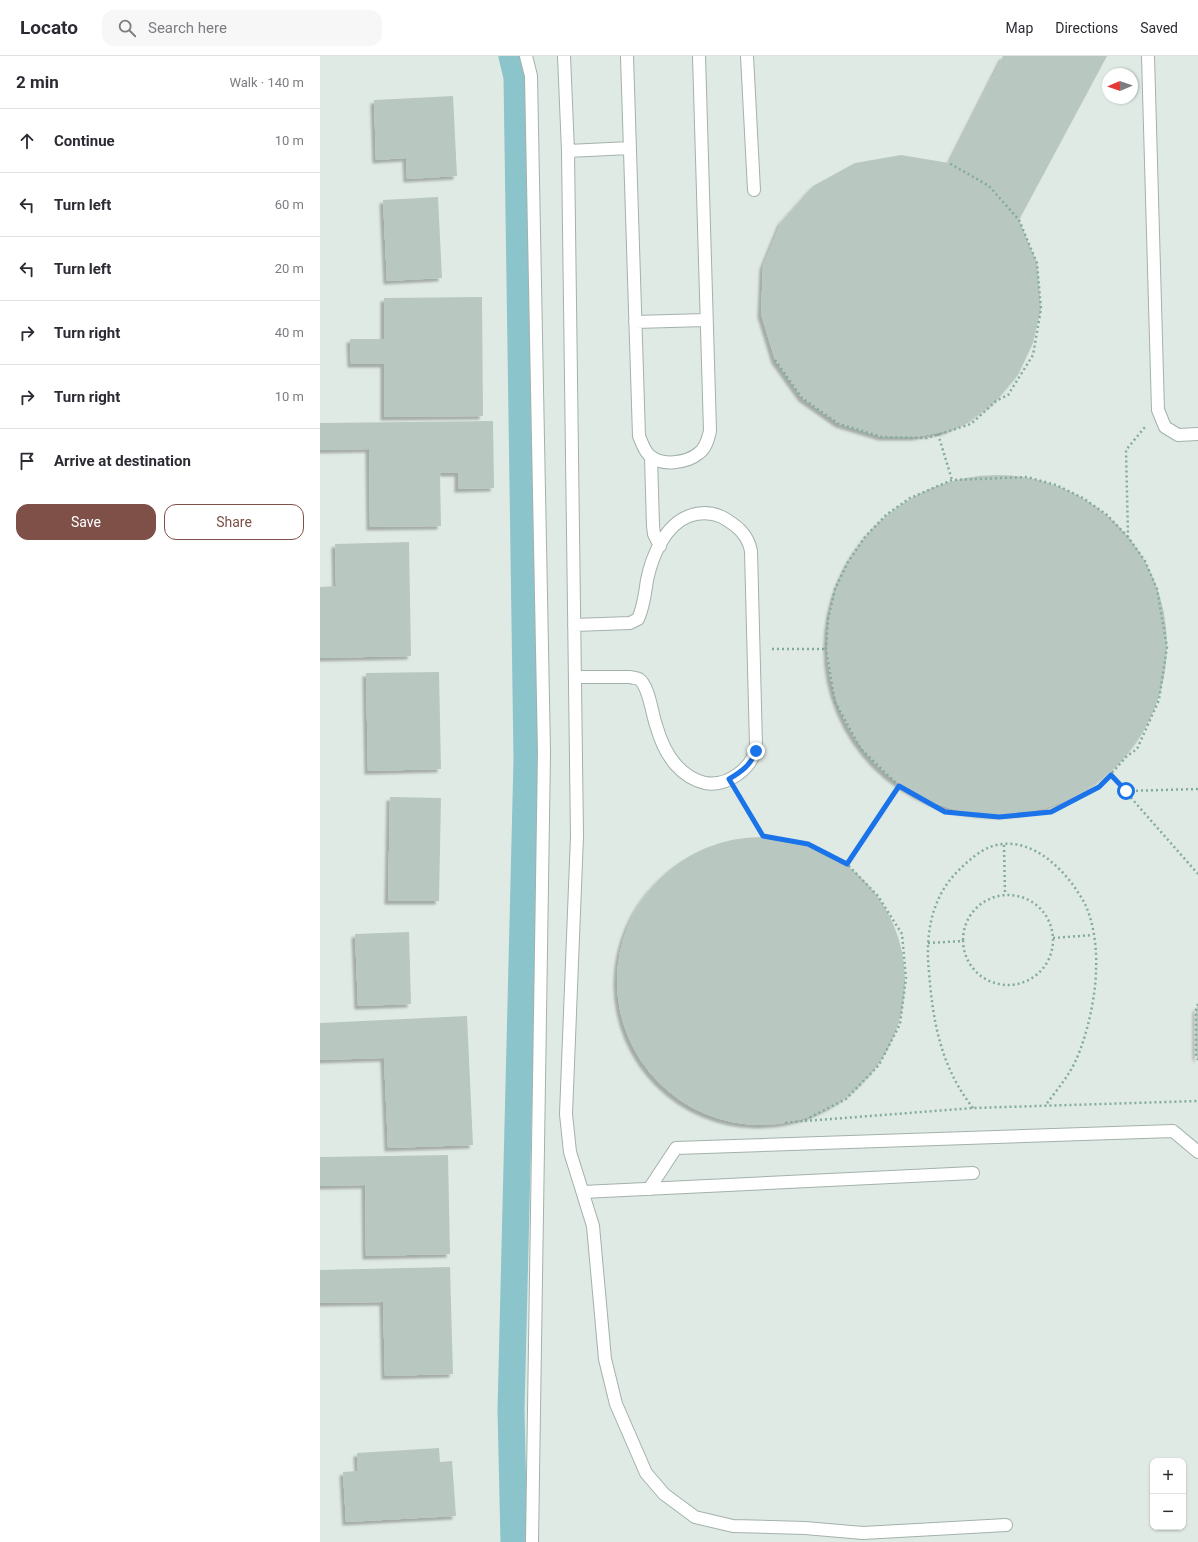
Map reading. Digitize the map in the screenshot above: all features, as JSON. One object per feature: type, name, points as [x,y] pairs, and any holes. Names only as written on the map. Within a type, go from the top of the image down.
[{"type":"street","points":[[526,56],[531,76],[544,752],[532,1542]]},
{"type":"street","points":[[564,56],[568,151],[577,836],[566,1114],[570,1152],[592,1226],[605,1359],[616,1404],[646,1473],[664,1494],[695,1518],[733,1526],[805,1528],[863,1533],[1006,1525]]},
{"type":"street","points":[[627,56],[639,436],[644,448],[651,457],[663,462],[676,462],[689,459],[699,453],[707,444],[710,432],[699,56]]},
{"type":"street","points":[[747,56],[754,190]]},
{"type":"street","points":[[1148,56],[1158,410],[1165,427],[1178,435],[1198,434]]},
{"type":"street","points":[[568,151],[630,148]]},
{"type":"street","points":[[635,322],[706,320]]},
{"type":"street","points":[[651,457],[653,526],[655,537],[660,546]]},
{"type":"street","points":[[574,626],[630,623],[638,619],[642,610],[649,573],[667,533],[680,521],[697,513],[714,514],[731,522],[746,536],[751,551],[756,751],[753,758],[748,765],[729,779],[715,783],[705,783],[688,776],[669,756],[661,739],[645,686],[639,679],[630,677],[575,677]]},
{"type":"street","points":[[649,1189],[676,1148],[1173,1131],[1198,1152]]},
{"type":"street","points":[[583,1192],[973,1173]]},
{"type":"path","points":[[775,360],[802,398],[839,424],[882,437],[927,438],[971,424],[996,401],[1008,395],[1033,355],[1041,309],[1037,263],[1019,220],[989,186],[949,164]]},
{"type":"path","points":[[1128,537],[1126,450],[1158,410]]},
{"type":"path","points":[[938,434],[952,480]]},
{"type":"path","points":[[1027,477],[1056,485],[1083,498],[1107,515],[1128,537],[1145,561],[1157,589],[1167,647],[1158,700],[1137,749],[1127,756],[1099,787],[1051,812],[999,817],[945,812],[899,786],[861,749],[836,702],[826,649],[828,619],[835,589],[848,562],[865,537],[886,515],[910,498],[952,480],[1027,477]]},
{"type":"path","points":[[754,650],[826,649]]},
{"type":"path","points":[[1111,775],[1198,874]]},
{"type":"path","points":[[729,779],[763,836],[808,844],[847,864],[878,896],[902,934],[906,978],[900,1024],[879,1065],[846,1099],[803,1121]]},
{"type":"path","points":[[847,864],[899,786]]},
{"type":"path","points":[[1126,791],[1198,789]]},
{"type":"path","points":[[1004,845],[1005,894]]},
{"type":"path","points":[[973,1108],[958,1086],[940,1044],[932,1008],[927,954],[929,929],[934,910],[941,893],[952,877],[966,863],[981,852],[993,846],[1004,845],[1023,846],[1037,852],[1057,866],[1073,886],[1085,905],[1092,923],[1096,970],[1092,1005],[1086,1031],[1079,1054],[1070,1072],[1045,1106]]},
{"type":"path","points":[[1005,894],[1019,896],[1032,902],[1043,911],[1050,924],[1053,938],[1051,953],[1044,967],[1032,978],[1018,984],[1003,985],[987,981],[975,971],[966,958],[963,941],[964,929],[969,916],[978,905],[991,897],[1005,894]]},
{"type":"path","points":[[1053,938],[1093,935]]},
{"type":"path","points":[[928,943],[963,941]]},
{"type":"path","points":[[1198,1004],[1196,1010],[1196,1055],[1198,1060]]},
{"type":"path","points":[[782,1123],[973,1108],[1198,1101]]},
{"type":"building","points":[[1003,56],[1107,56],[1019,220],[1037,263],[1041,309],[1033,343],[1018,375],[996,401],[973,418],[947,431],[915,437],[882,437],[839,424],[802,398],[775,360],[761,314],[763,266],[781,222],[813,186],[855,163],[901,155],[949,163]]},
{"type":"building","points":[[453,96],[457,176],[407,179],[406,158],[376,160],[374,100]]},
{"type":"building","points":[[438,197],[442,278],[387,281],[383,200]]},
{"type":"building","points":[[482,297],[483,416],[384,417],[384,364],[351,364],[350,339],[384,339],[384,298]]},
{"type":"building","points":[[493,421],[494,488],[458,489],[458,473],[440,473],[441,526],[370,527],[369,449],[320,450],[320,423]]},
{"type":"building","points":[[997,475],[1030,478],[1062,488],[1091,504],[1117,525],[1138,551],[1154,580],[1164,612],[1167,645],[1164,678],[1154,710],[1138,739],[1117,765],[1091,786],[1062,802],[1030,812],[997,815],[964,812],[932,802],[903,786],[877,765],[856,739],[840,710],[830,678],[827,645],[830,612],[840,580],[856,551],[877,525],[903,504],[932,488],[964,478]]},
{"type":"building","points":[[409,542],[411,656],[320,658],[320,587],[336,586],[335,544]]},
{"type":"building","points":[[439,672],[441,769],[368,771],[366,673]]},
{"type":"building","points":[[390,797],[441,798],[439,901],[388,901]]},
{"type":"building","points":[[761,837],[789,840],[816,848],[841,861],[863,879],[881,901],[894,926],[902,953],[905,981],[902,1009],[894,1036],[881,1061],[863,1083],[841,1101],[816,1114],[789,1122],[761,1125],[733,1122],[706,1114],[681,1101],[659,1083],[641,1061],[628,1036],[620,1009],[617,981],[620,953],[628,926],[641,901],[659,879],[681,861],[706,848],[733,840]]},
{"type":"building","points":[[409,932],[411,1004],[358,1006],[355,934]]},
{"type":"building","points":[[1198,1005],[1198,1060],[1196,1055],[1196,1010]]},
{"type":"building","points":[[467,1016],[473,1145],[388,1148],[384,1058],[320,1060],[320,1023]]},
{"type":"building","points":[[448,1155],[450,1254],[366,1256],[365,1185],[320,1186],[320,1157]]},
{"type":"building","points":[[450,1267],[453,1374],[385,1376],[383,1302],[320,1303],[320,1270]]},
{"type":"building","points":[[439,1448],[440,1462],[452,1461],[456,1516],[346,1522],[343,1472],[358,1471],[357,1453]]},
{"type":"waterway","points":[[512,56],[517,77],[527,759],[511,1410],[514,1542]]},
{"type":"route","points":[[756,751],[748,765],[729,779],[763,836],[808,844],[847,864],[899,786],[945,812],[999,817],[1051,812],[1099,787],[1111,775],[1126,791]]}]
